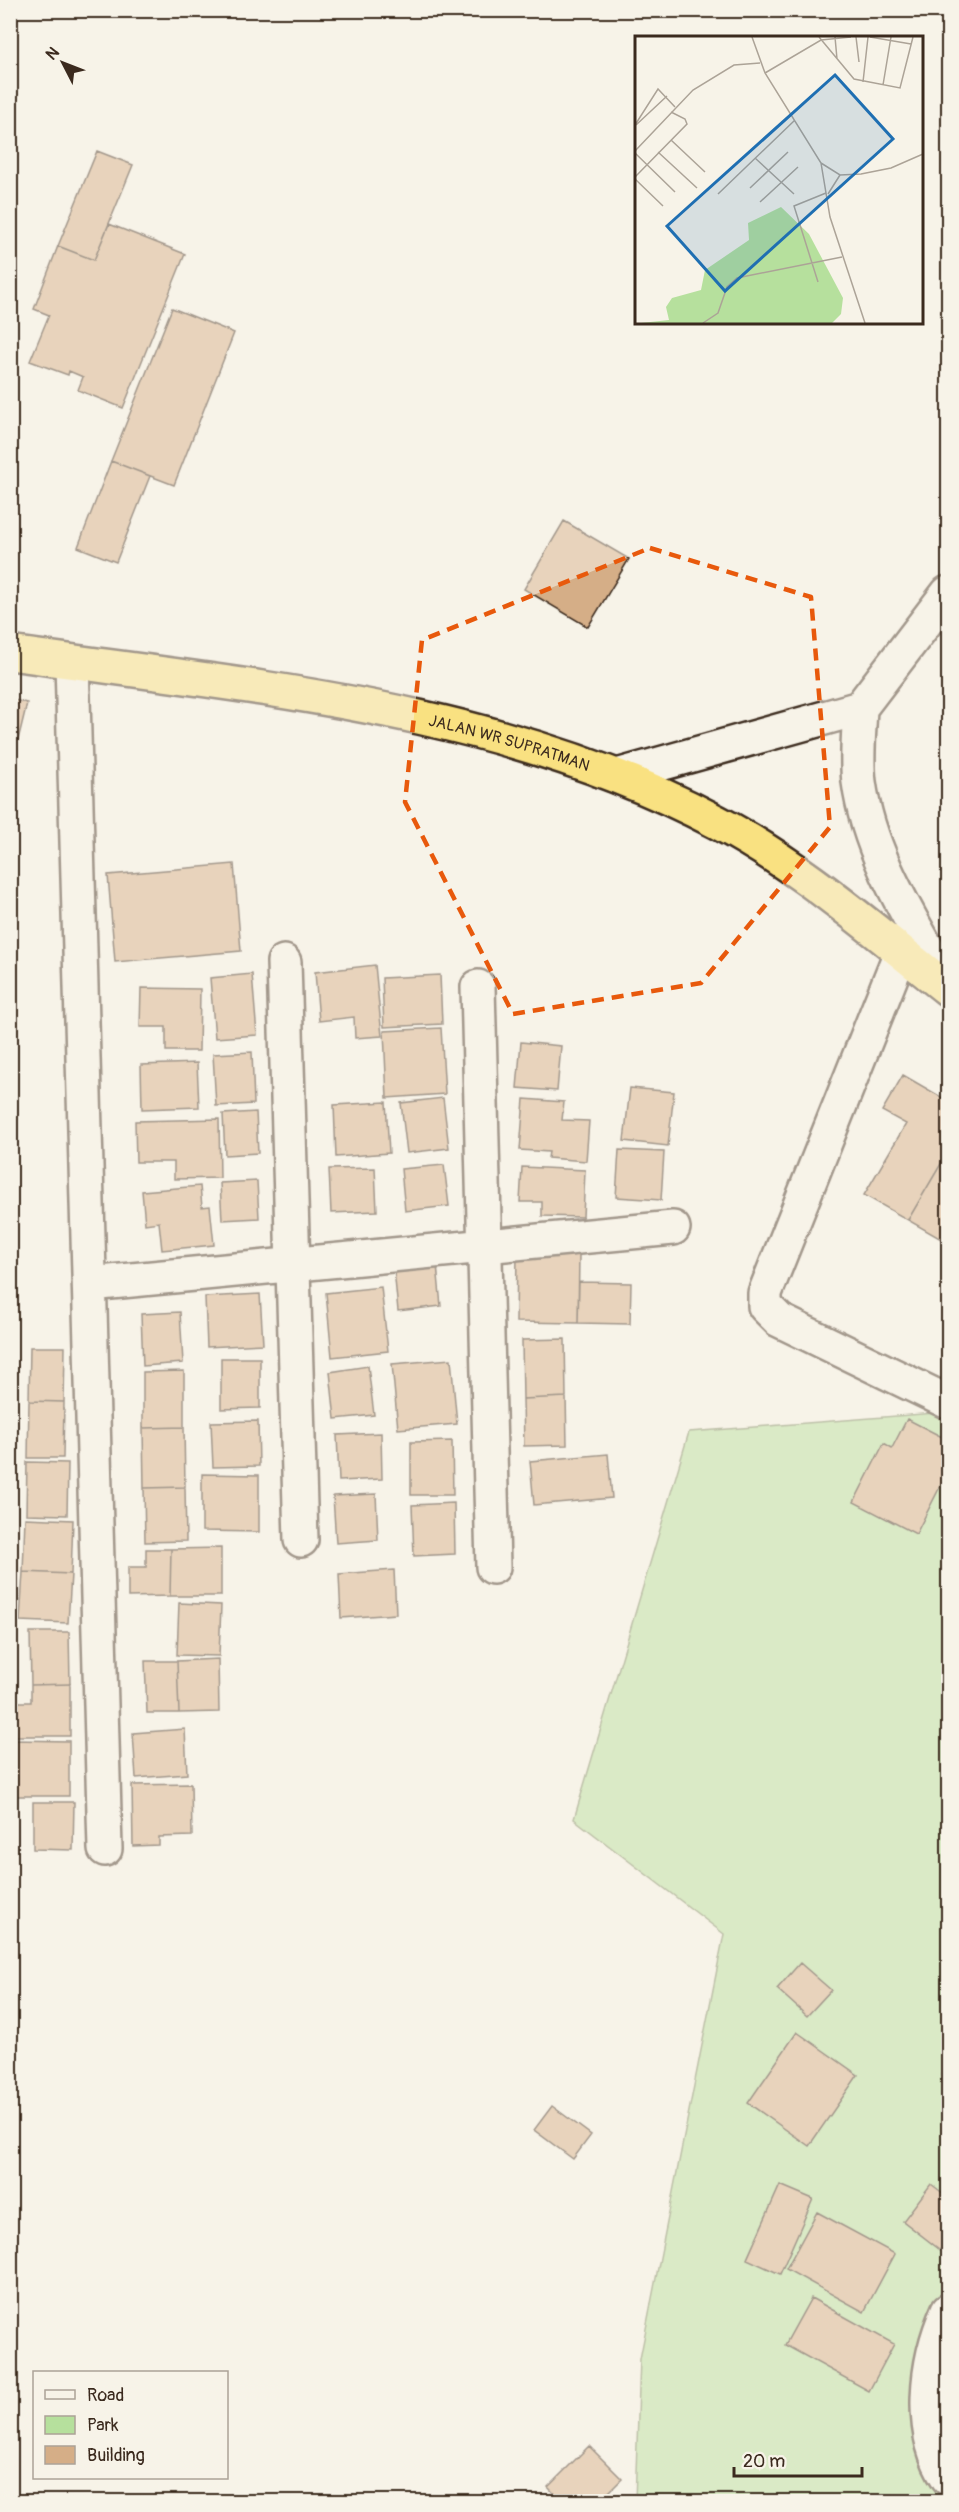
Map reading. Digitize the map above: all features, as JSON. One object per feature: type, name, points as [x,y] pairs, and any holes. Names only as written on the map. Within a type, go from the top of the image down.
[{"type":"highway","name":"JALAN WR SUPRATMAN","points":[[10,653],[353,702],[484,732],[617,776],[717,822],[801,873],[948,988]]},
{"type":"street","points":[[948,593],[860,708],[859,781],[868,821],[889,877],[948,988]]},
{"type":"street","points":[[72,662],[105,1849]]},
{"type":"street","points":[[617,776],[860,708]]},
{"type":"street","points":[[901,952],[765,1293],[765,1306],[779,1320],[948,1402]]},
{"type":"street","points":[[284,962],[301,1540]]},
{"type":"street","points":[[478,987],[493,1567]]},
{"type":"street","points":[[90,1284],[673,1228]]},
{"type":"street","points":[[948,2311],[932,2367],[928,2414],[940,2466],[948,2478]]},
{"type":"highlighted area","points":[[650,548],[811,597],[830,827],[701,983],[513,1014],[405,802],[422,640]]},
{"type":"green space","points":[[948,1412],[948,2501],[635,2501],[640,2359],[724,1934],[574,1819],[689,1432]]},
{"type":"building","points":[[97,151],[133,165],[94,260],[58,246]]},
{"type":"building","points":[[109,224],[185,254],[123,408],[78,390],[83,377],[69,371],[68,375],[30,361],[49,315],[34,309],[58,246],[94,260]]},
{"type":"building","points":[[172,308],[234,333],[174,485],[111,461]]},
{"type":"building","points":[[111,461],[150,476],[116,562],[78,547]]},
{"type":"building","points":[[564,521],[629,559],[588,627],[524,589]]},
{"type":"building","points":[[10,699],[27,703],[18,740],[10,738]]},
{"type":"building","points":[[234,864],[241,951],[115,962],[108,875]]},
{"type":"building","points":[[375,965],[382,1036],[355,1038],[354,1017],[319,1021],[315,972]]},
{"type":"building","points":[[252,974],[257,1035],[215,1038],[210,978]]},
{"type":"building","points":[[440,975],[442,1024],[384,1027],[382,978]]},
{"type":"building","points":[[141,988],[200,989],[199,1051],[166,1051],[166,1027],[140,1027]]},
{"type":"building","points":[[441,1028],[445,1094],[387,1098],[384,1031]]},
{"type":"building","points":[[521,1042],[561,1046],[557,1091],[517,1088]]},
{"type":"building","points":[[252,1052],[254,1104],[216,1106],[213,1054]]},
{"type":"building","points":[[197,1063],[199,1107],[142,1109],[141,1065]]},
{"type":"building","points":[[903,1075],[948,1101],[948,1152],[908,1220],[864,1195],[906,1124],[882,1111]]},
{"type":"building","points":[[630,1088],[674,1092],[668,1146],[624,1141]]},
{"type":"building","points":[[443,1098],[449,1148],[407,1153],[401,1103]]},
{"type":"building","points":[[524,1099],[564,1102],[562,1120],[589,1121],[586,1161],[548,1158],[549,1152],[520,1150]]},
{"type":"building","points":[[386,1102],[389,1153],[336,1157],[334,1105]]},
{"type":"building","points":[[256,1112],[258,1153],[225,1155],[223,1114]]},
{"type":"building","points":[[219,1119],[220,1178],[174,1179],[174,1162],[136,1162],[135,1121]]},
{"type":"building","points":[[619,1150],[664,1152],[661,1200],[616,1197]]},
{"type":"building","points":[[948,1152],[948,1243],[908,1220]]},
{"type":"building","points":[[444,1165],[449,1206],[405,1211],[401,1169]]},
{"type":"building","points":[[522,1167],[585,1170],[583,1217],[542,1216],[542,1202],[520,1202]]},
{"type":"building","points":[[375,1168],[377,1211],[331,1213],[329,1169]]},
{"type":"building","points":[[257,1181],[259,1218],[222,1220],[220,1183]]},
{"type":"building","points":[[200,1186],[202,1207],[210,1206],[214,1245],[162,1250],[159,1222],[145,1224],[142,1191]]},
{"type":"building","points":[[517,1254],[579,1255],[578,1323],[516,1322]]},
{"type":"building","points":[[437,1265],[441,1306],[398,1311],[394,1269]]},
{"type":"building","points":[[579,1282],[631,1283],[630,1324],[578,1323]]},
{"type":"building","points":[[381,1287],[388,1351],[332,1357],[326,1293]]},
{"type":"building","points":[[260,1294],[263,1344],[207,1347],[205,1297]]},
{"type":"building","points":[[180,1312],[183,1363],[143,1366],[141,1314]]},
{"type":"building","points":[[565,1339],[566,1397],[523,1399],[522,1340]]},
{"type":"building","points":[[30,1347],[65,1347],[64,1402],[29,1401]]},
{"type":"building","points":[[221,1358],[260,1358],[260,1408],[221,1409]]},
{"type":"building","points":[[451,1359],[457,1424],[398,1429],[392,1364]]},
{"type":"building","points":[[368,1366],[374,1415],[335,1419],[330,1372]]},
{"type":"building","points":[[184,1371],[184,1427],[143,1428],[143,1372]]},
{"type":"building","points":[[566,1397],[567,1445],[524,1446],[523,1399]]},
{"type":"building","points":[[29,1401],[64,1402],[63,1458],[28,1458]]},
{"type":"building","points":[[907,1419],[948,1440],[948,1471],[916,1534],[854,1502],[884,1443],[892,1448]]},
{"type":"building","points":[[258,1421],[259,1466],[213,1467],[211,1422]]},
{"type":"building","points":[[184,1427],[185,1487],[144,1488],[143,1428]]},
{"type":"building","points":[[381,1433],[382,1479],[339,1481],[337,1435]]},
{"type":"building","points":[[452,1441],[453,1495],[411,1495],[411,1442]]},
{"type":"building","points":[[608,1454],[612,1498],[534,1505],[530,1461]]},
{"type":"building","points":[[27,1462],[68,1463],[67,1515],[26,1514]]},
{"type":"building","points":[[202,1474],[259,1475],[259,1532],[202,1531]]},
{"type":"building","points":[[185,1487],[186,1541],[145,1542],[144,1488]]},
{"type":"building","points":[[376,1494],[378,1540],[336,1543],[333,1496]]},
{"type":"building","points":[[454,1503],[455,1554],[414,1556],[412,1505]]},
{"type":"building","points":[[25,1518],[73,1520],[71,1574],[23,1572]]},
{"type":"building","points":[[221,1548],[221,1596],[170,1596],[171,1549]]},
{"type":"building","points":[[146,1549],[171,1549],[170,1596],[128,1597],[128,1567],[146,1567]]},
{"type":"building","points":[[394,1570],[396,1614],[341,1618],[339,1574]]},
{"type":"building","points":[[23,1572],[71,1574],[68,1623],[20,1621]]},
{"type":"building","points":[[179,1603],[221,1605],[219,1656],[177,1655]]},
{"type":"building","points":[[30,1632],[69,1632],[70,1684],[31,1685]]},
{"type":"building","points":[[218,1659],[219,1712],[179,1713],[177,1661]]},
{"type":"building","points":[[145,1661],[177,1661],[179,1713],[147,1713]]},
{"type":"building","points":[[70,1684],[70,1736],[10,1736],[10,1702],[31,1702],[31,1685]]},
{"type":"building","points":[[185,1729],[187,1774],[136,1778],[133,1733]]},
{"type":"building","points":[[12,1740],[69,1741],[69,1796],[12,1796]]},
{"type":"building","points":[[191,1784],[192,1836],[159,1837],[159,1845],[133,1846],[132,1785]]},
{"type":"building","points":[[33,1802],[74,1802],[73,1850],[33,1849]]},
{"type":"building","points":[[800,1963],[831,1990],[807,2016],[777,1989]]},
{"type":"building","points":[[797,2032],[858,2075],[809,2146],[748,2103]]},
{"type":"building","points":[[948,2067],[948,2082],[941,2075]]},
{"type":"building","points":[[552,2106],[591,2135],[573,2159],[534,2130]]},
{"type":"building","points":[[931,2184],[948,2197],[948,2256],[903,2221]]},
{"type":"building","points":[[780,2185],[813,2199],[780,2274],[747,2259]]},
{"type":"building","points":[[817,2212],[895,2254],[864,2312],[786,2269]]},
{"type":"building","points":[[811,2298],[894,2344],[869,2391],[785,2345]]},
{"type":"building","points":[[589,2446],[622,2479],[599,2502],[562,2502],[548,2487]]}]
